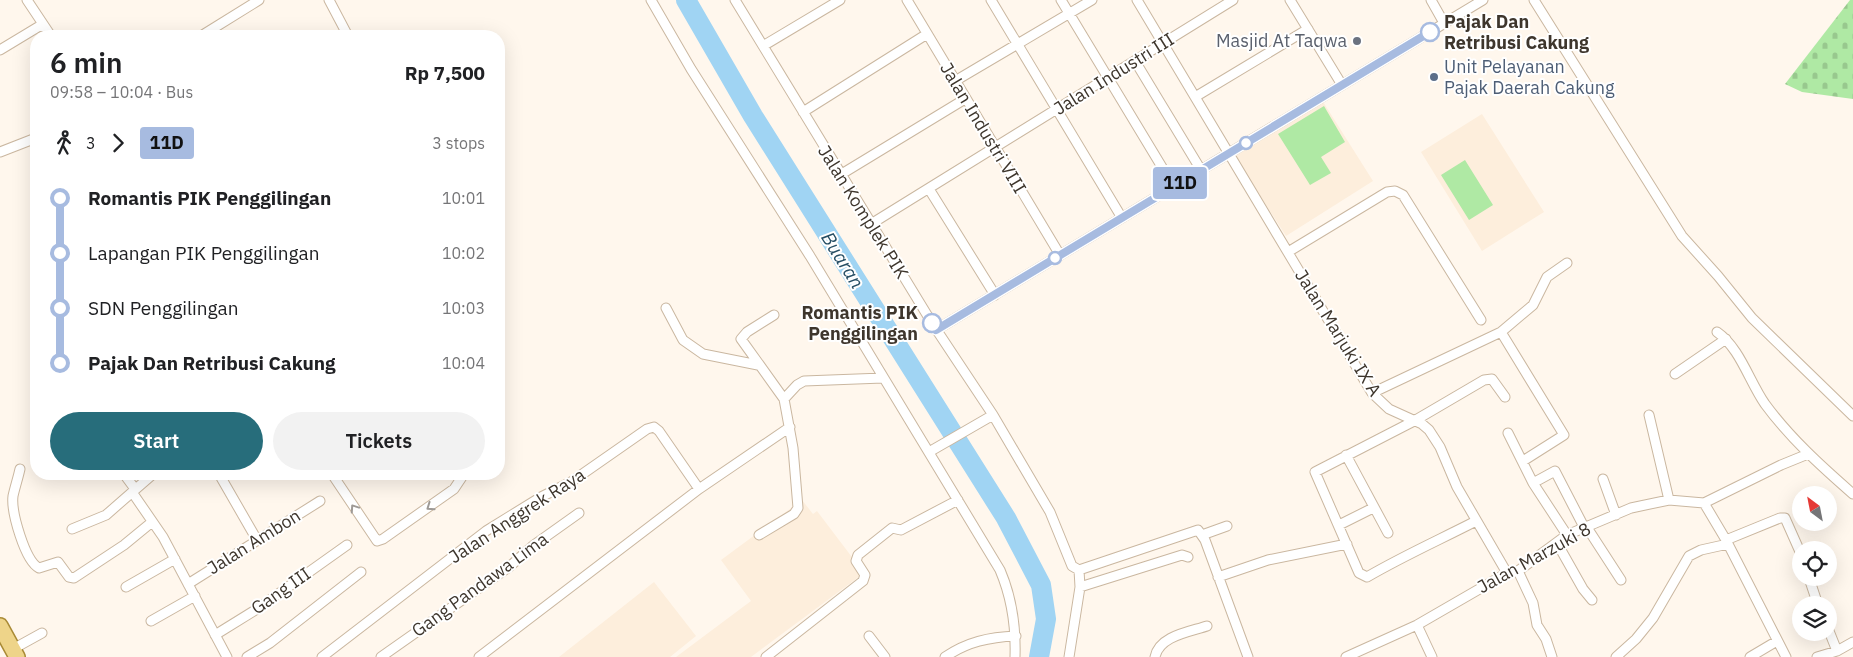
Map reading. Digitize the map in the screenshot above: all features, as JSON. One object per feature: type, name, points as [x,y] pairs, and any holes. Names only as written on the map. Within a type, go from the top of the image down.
[{"type":"main road","points":[[0,626],[15,653]]},
{"type":"street","points":[[39,0],[29,3],[47,30]]},
{"type":"street","points":[[212,30],[259,0]]},
{"type":"street","points":[[329,0],[345,30]]},
{"type":"street","points":[[651,0],[691,69],[810,256],[882,378],[931,450],[1007,586],[1016,636],[1015,657]]},
{"type":"street","name":"Jalan Komplek PIK","points":[[735,0],[840,175],[1050,512],[1072,566],[1079,570]]},
{"type":"street","points":[[763,46],[823,4],[840,0]]},
{"type":"street","name":"Jalan Industri VIII","points":[[907,0],[1060,255]]},
{"type":"street","points":[[991,0],[1122,218]]},
{"type":"street","points":[[1061,0],[1174,187]]},
{"type":"street","points":[[955,81],[1092,0]]},
{"type":"street","name":"Jalan Marjuki IX A","points":[[1137,0],[1372,393],[1389,410],[1429,430],[1440,447],[1447,467],[1476,521],[1507,572]]},
{"type":"street","name":"Jalan Industri III","points":[[871,224],[1233,0]]},
{"type":"street","points":[[1290,0],[1342,85]]},
{"type":"street","points":[[1431,0],[1444,23]]},
{"type":"street","points":[[936,330],[1483,0]]},
{"type":"street","points":[[1534,0],[1682,236],[1752,318],[1853,416]]},
{"type":"street","points":[[33,30],[43,24]]},
{"type":"street","points":[[1196,97],[1308,29]]},
{"type":"street","points":[[0,50],[30,32]]},
{"type":"street","points":[[803,112],[927,34]]},
{"type":"street","points":[[1135,61],[1201,170]]},
{"type":"street","points":[[840,175],[966,99]]},
{"type":"street","points":[[0,152],[30,140]]},
{"type":"street","points":[[929,189],[995,295]]},
{"type":"street","points":[[1288,252],[1387,192],[1394,191],[1403,195],[1481,320]]},
{"type":"street","points":[[1372,393],[1501,332],[1533,305],[1547,278],[1567,263]]},
{"type":"street","points":[[666,308],[683,340],[703,354],[758,365]]},
{"type":"street","points":[[759,535],[794,514],[798,508],[790,427],[784,399],[741,339],[747,332],[774,315]]},
{"type":"street","points":[[1501,332],[1564,436],[1523,461]]},
{"type":"street","points":[[1717,332],[1726,339],[1766,404],[1808,454],[1853,494]]},
{"type":"street","points":[[1675,374],[1726,339]]},
{"type":"street","points":[[784,399],[797,385],[804,381],[882,378]]},
{"type":"street","points":[[1476,521],[1429,545],[1410,551],[1367,577],[1359,573],[1340,525],[1315,472],[1414,421],[1484,380],[1492,380],[1505,397]]},
{"type":"street","points":[[1649,415],[1669,500]]},
{"type":"street","points":[[931,450],[991,416]]},
{"type":"street","name":"Jalan Anggrek Raya","points":[[322,657],[486,531],[541,497],[571,482],[647,429],[654,427],[659,431],[698,489]]},
{"type":"street","points":[[479,657],[698,489],[790,427]]},
{"type":"street","points":[[1508,433],[1534,483],[1567,535]]},
{"type":"street","points":[[1786,657],[1727,542],[1704,503],[1781,465],[1808,454]]},
{"type":"street","points":[[1346,455],[1388,533]]},
{"type":"street","points":[[20,470],[13,497],[15,517],[24,544],[34,565],[38,568],[58,562],[69,577],[74,578],[124,545],[152,522]]},
{"type":"street","points":[[1534,483],[1556,472],[1585,527],[1621,580]]},
{"type":"street","points":[[1603,479],[1616,515]]},
{"type":"street","points":[[127,480],[175,559],[227,657]]},
{"type":"street","points":[[72,529],[101,518],[146,480]]},
{"type":"street","points":[[222,480],[258,540]]},
{"type":"street","points":[[336,480],[378,541],[454,490],[460,480]]},
{"type":"street","points":[[766,657],[863,581],[865,575],[856,561],[858,555],[892,528],[901,530],[958,500]]},
{"type":"street","name":"Jalan Marzuki 8","points":[[1346,657],[1365,653],[1507,572],[1518,571],[1567,535],[1585,527],[1631,508],[1669,500],[1704,503]]},
{"type":"street","name":"Jalan Ambon","points":[[188,584],[320,502]]},
{"type":"street","points":[[1340,525],[1373,508]]},
{"type":"street","name":"Gang Pandawa Lima","points":[[381,657],[509,567],[534,545],[579,513]]},
{"type":"street","points":[[1616,657],[1636,639],[1653,618],[1689,556],[1700,550],[1727,542],[1780,518],[1785,518],[1795,541]]},
{"type":"street","points":[[1202,535],[1227,526]]},
{"type":"street","points":[[1069,657],[1080,587],[1079,570],[1198,530],[1202,535],[1248,657]]},
{"type":"street","points":[[1556,543],[1582,589],[1592,600]]},
{"type":"street","points":[[1218,577],[1268,560],[1347,544]]},
{"type":"street","name":"Gang III","points":[[215,635],[256,609],[347,545]]},
{"type":"street","points":[[1080,587],[1182,555],[1188,557]]},
{"type":"street","points":[[126,587],[175,559]]},
{"type":"street","points":[[1518,571],[1533,603],[1537,625],[1546,639],[1552,657]]},
{"type":"street","points":[[247,657],[270,643],[361,572]]},
{"type":"street","points":[[151,621],[194,596]]},
{"type":"street","points":[[1417,624],[1432,657]]},
{"type":"street","points":[[1155,657],[1157,649],[1166,641],[1207,626]]},
{"type":"street","points":[[15,653],[42,633]]},
{"type":"street","points":[[869,636],[885,657]]},
{"type":"street","points":[[945,657],[974,642],[992,637],[1016,636]]},
{"type":"street","points":[[1750,657],[1778,641]]},
{"type":"street","points":[[1833,641],[1837,651]]},
{"type":"street","points":[[1817,657],[1837,651],[1853,642]]},
{"type":"shaded area","points":[[1320,97],[1373,181],[1286,236],[1232,152]]},
{"type":"shaded area","points":[[1482,114],[1544,212],[1482,251],[1421,152]]},
{"type":"shaded area","points":[[802,500],[813,514],[817,511],[864,573],[751,657],[676,657],[751,601],[721,560]]},
{"type":"shaded area","points":[[654,582],[696,636],[670,657],[559,657]]},
{"type":"green space","points":[[1850,0],[1853,0],[1853,99],[1802,92],[1785,84]]},
{"type":"green space","points":[[1324,106],[1345,142],[1321,157],[1331,173],[1310,185],[1278,134]]},
{"type":"green space","points":[[1465,160],[1493,205],[1469,220],[1441,175]]},
{"type":"waterway","name":"Buaran","points":[[686,0],[753,116],[1006,518],[1041,585],[1046,619],[1039,657]]},
{"type":"bus line","name":"11D","points":[[932,323],[936,330],[1430,32]]},
{"type":"place","name":"Pajak Dan Retribusi Cakung","points":[[1430,32]]},
{"type":"place","name":"Masjid At Taqwa","points":[[1357,41]]},
{"type":"place","name":"Unit Pelayanan Pajak Daerah Cakung","points":[[1434,77]]},
{"type":"place","name":"Romantis PIK Penggilingan","points":[[932,323]]}]
